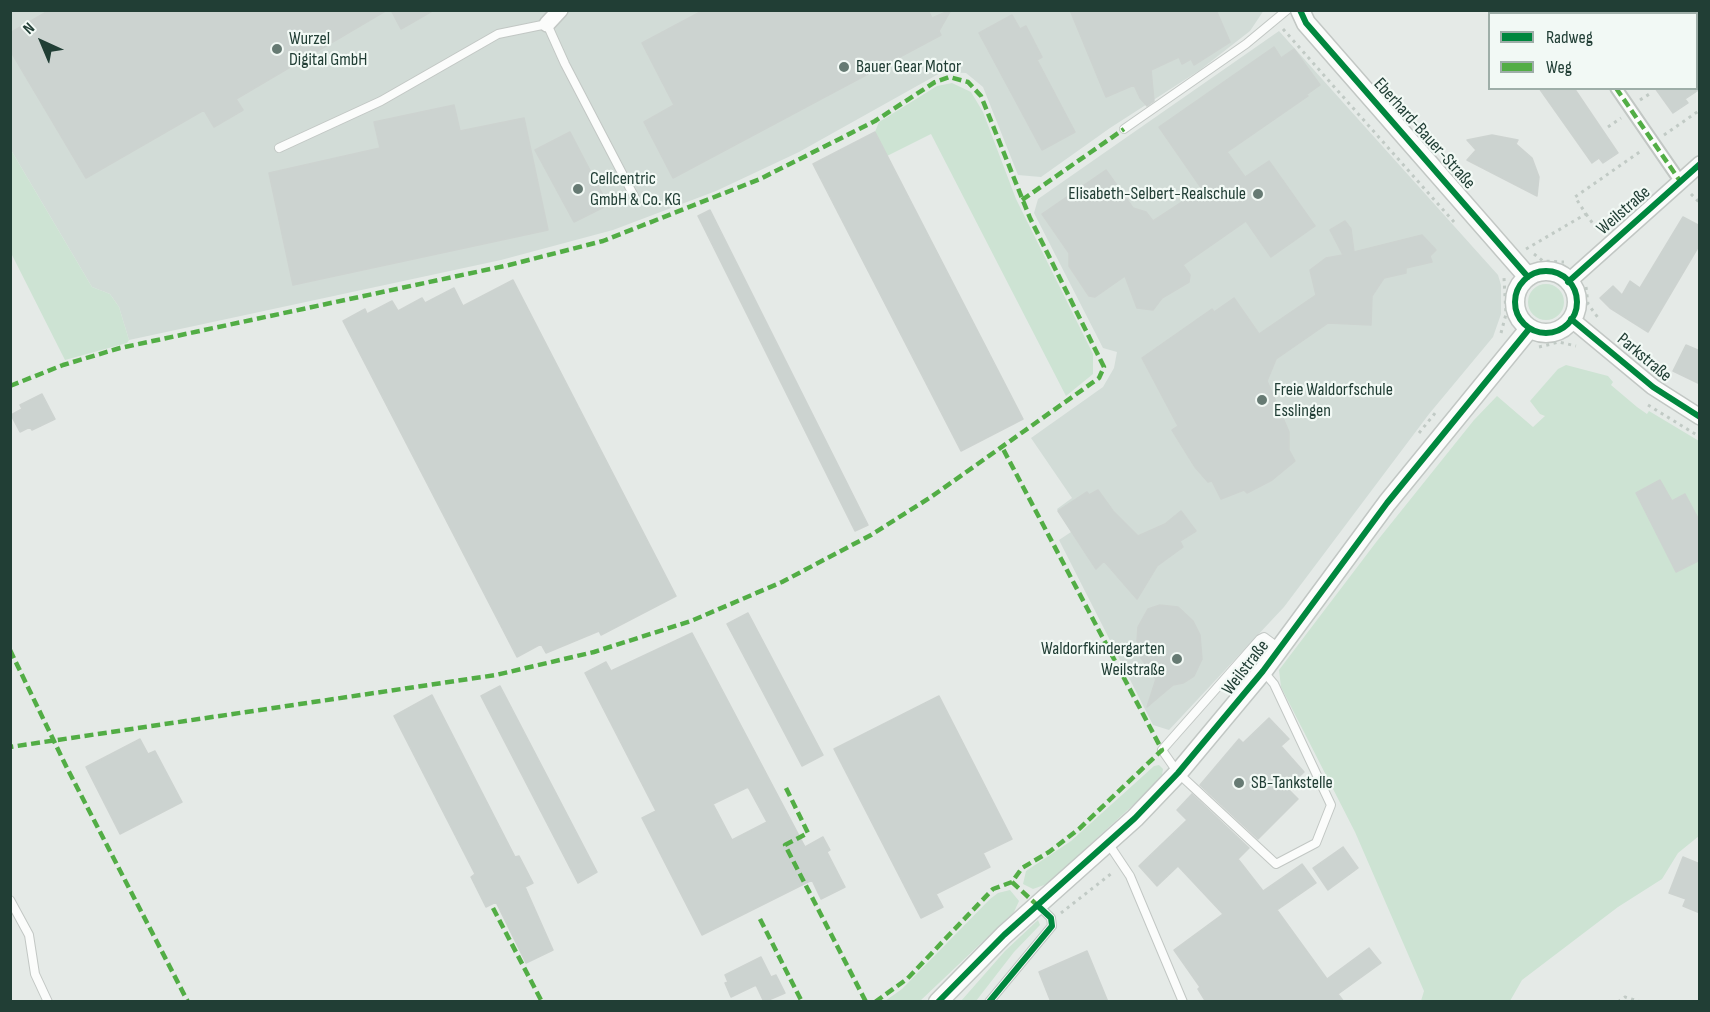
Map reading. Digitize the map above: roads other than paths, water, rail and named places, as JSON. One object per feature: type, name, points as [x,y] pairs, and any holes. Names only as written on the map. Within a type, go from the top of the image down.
[{"type":"street","points":[[547,24],[560,10]]},
{"type":"street","name":"Eberhard-Bauer-Straße","points":[[1300,10],[1306,23],[1514,259],[1528,278]]},
{"type":"street","points":[[1617,90],[1680,181]]},
{"type":"street","name":"Weilstraße","points":[[1568,282],[1700,164]]},
{"type":"street","points":[[1544,271],[1557,274],[1568,282],[1576,300],[1571,320],[1563,328],[1552,333],[1530,329],[1519,317],[1515,302],[1518,288],[1528,278],[1544,271]]},
{"type":"street","name":"Parkstraße","points":[[1571,320],[1653,387],[1700,417]]},
{"type":"street","name":"Weilstraße","points":[[944,998],[1037,905],[1108,843],[1178,772],[1263,671],[1387,503],[1530,329]]},
{"type":"lane","points":[[1124,129],[1277,20],[1287,10]]},
{"type":"lane","points":[[279,148],[381,101],[498,34],[547,24],[560,54],[635,198]]},
{"type":"lane","points":[[1263,671],[1274,684],[1331,805],[1316,843],[1278,863],[1273,863],[1178,772],[1162,750],[1260,639],[1264,637],[1280,649]]},
{"type":"lane","points":[[1108,843],[1123,864],[1183,1002]]},
{"type":"lane","points":[[10,900],[29,935],[35,974],[48,1002]]},
{"type":"lane","points":[[989,1002],[1052,926],[1051,918],[1037,905]]},
{"type":"place","name":"Wurzel Digital GmbH","points":[[277,49]]},
{"type":"place","name":"Bauer Gear Motor","points":[[844,67]]},
{"type":"place","name":"Cellcentric GmbH & Co. KG","points":[[578,189]]},
{"type":"place","name":"Elisabeth-Selbert-Realschule","points":[[1258,194]]},
{"type":"place","name":"Freie Waldorfschule Esslingen","points":[[1262,400]]},
{"type":"place","name":"Waldorfkindergarten Weilstraße","points":[[1177,659]]},
{"type":"place","name":"SB-Tankstelle","points":[[1239,783]]}]
